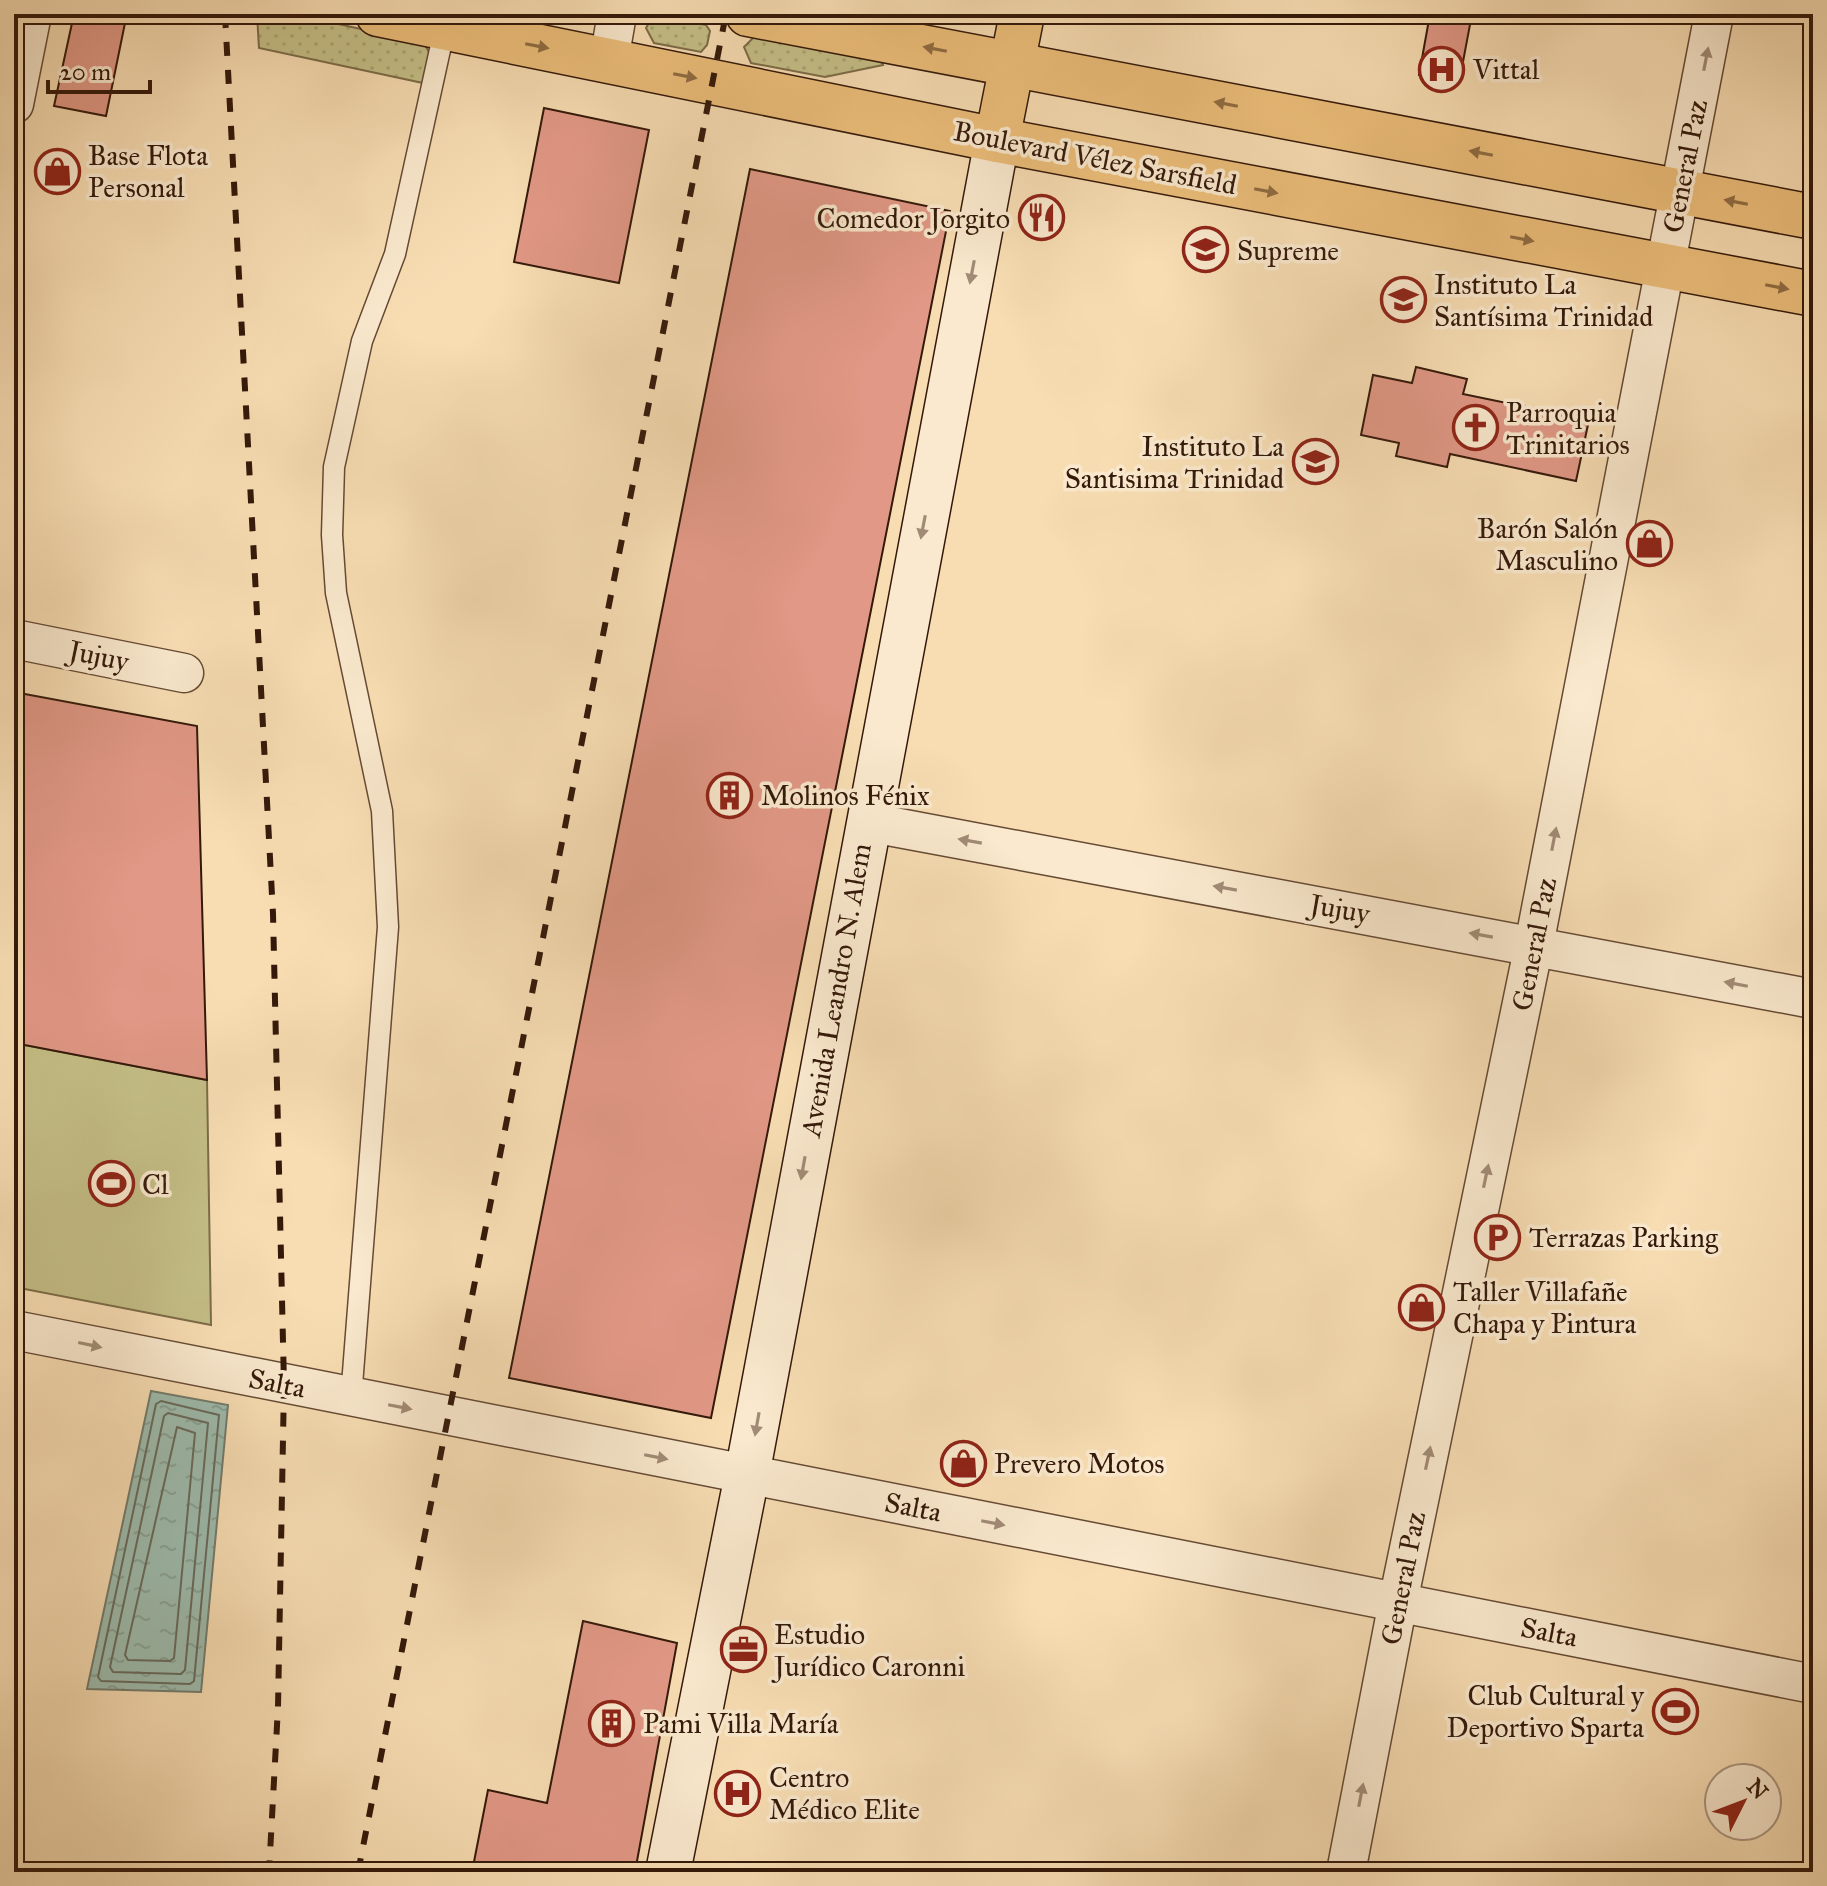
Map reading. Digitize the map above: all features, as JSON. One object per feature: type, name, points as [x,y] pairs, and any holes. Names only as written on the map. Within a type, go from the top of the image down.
[{"type":"main road","name":"Boulevard Vélez Sarsfield","points":[[378,14],[457,24],[609,60],[997,140],[1813,294]]},
{"type":"main road","points":[[748,14],[1813,217]]},
{"type":"main road","name":"Avenida Leandro N. Alem","points":[[997,140],[1022,14]]},
{"type":"street","points":[[14,104],[32,14]]},
{"type":"street","points":[[609,60],[617,14]]},
{"type":"street","name":"General Paz","points":[[1346,1872],[1398,1602],[1534,945],[1714,14]]},
{"type":"street","name":"Avenida Leandro N. Alem","points":[[668,1872],[747,1475],[997,140]]},
{"type":"street","name":"Jujuy","points":[[14,639],[184,673]]},
{"type":"street","name":"Jujuy","points":[[867,822],[1813,999]]},
{"type":"street","name":"Salta","points":[[14,1330],[1813,1684]]},
{"type":"lane","points":[[351,1398],[388,927],[382,811],[336,593],[332,535],[334,467],[362,341],[395,254],[457,24]]},
{"type":"shaded area","points":[[257,14],[293,14],[424,43],[431,56],[423,83],[259,48]]},
{"type":"shaded area","points":[[660,16],[706,25],[710,31],[707,45],[701,52],[654,43],[646,28],[650,21]]},
{"type":"shaded area","points":[[756,35],[880,60],[883,65],[825,77],[751,63],[744,47]]},
{"type":"shaded area","name":"Cl","points":[[14,1043],[207,1080],[211,1325],[14,1287]]},
{"type":"water","points":[[151,1391],[228,1405],[201,1692],[87,1689]]},
{"type":"building","points":[[74,14],[125,23],[106,116],[54,106]]},
{"type":"building","points":[[1430,14],[1472,14],[1459,83],[1419,75]]},
{"type":"building","points":[[544,108],[649,130],[619,283],[514,262]]},
{"type":"building","name":"Molinos Fénix","points":[[750,169],[950,211],[711,1418],[509,1378]]},
{"type":"building","name":"Parroquia Trinitarios","points":[[1416,367],[1467,379],[1463,394],[1589,420],[1576,481],[1450,454],[1447,467],[1396,456],[1399,443],[1361,435],[1373,375],[1412,383]]},
{"type":"building","points":[[14,692],[197,726],[207,1080],[14,1043]]},
{"type":"building","name":"Pami Villa María","points":[[583,1621],[677,1643],[635,1872],[472,1872],[488,1790],[547,1803]]},
{"type":"railway","points":[[225,14],[273,914],[284,1385],[278,1707],[269,1872]]},
{"type":"railway","points":[[358,1872],[726,14]]},
{"type":"place","name":"Vittal","points":[[1442,69]]},
{"type":"place","name":"Base Flota Personal","points":[[57,171]]},
{"type":"place","name":"Comedor Jorgito","points":[[1041,218]]},
{"type":"place","name":"Supreme","points":[[1206,250]]},
{"type":"place","name":"Instituto La Santísima Trinidad","points":[[1403,300]]},
{"type":"place","name":"Parroquia Trinitarios","points":[[1475,428]]},
{"type":"place","name":"Instituto La Santisima Trinidad","points":[[1315,462]]},
{"type":"place","name":"Barón Salón Masculino","points":[[1649,544]]},
{"type":"place","name":"Molinos Fénix","points":[[730,795]]},
{"type":"place","name":"Cl","points":[[111,1184]]},
{"type":"place","name":"Terrazas Parking","points":[[1498,1237]]},
{"type":"place","name":"Taller Villafañe Chapa y Pintura","points":[[1422,1307]]},
{"type":"place","name":"Prevero Motos","points":[[963,1463]]},
{"type":"place","name":"Estudio Jurídico Caronni","points":[[743,1650]]},
{"type":"place","name":"Club Cultural y Deportivo Sparta","points":[[1675,1711]]},
{"type":"place","name":"Pami Villa María","points":[[612,1723]]},
{"type":"place","name":"Centro Médico Elite","points":[[738,1793]]}]
